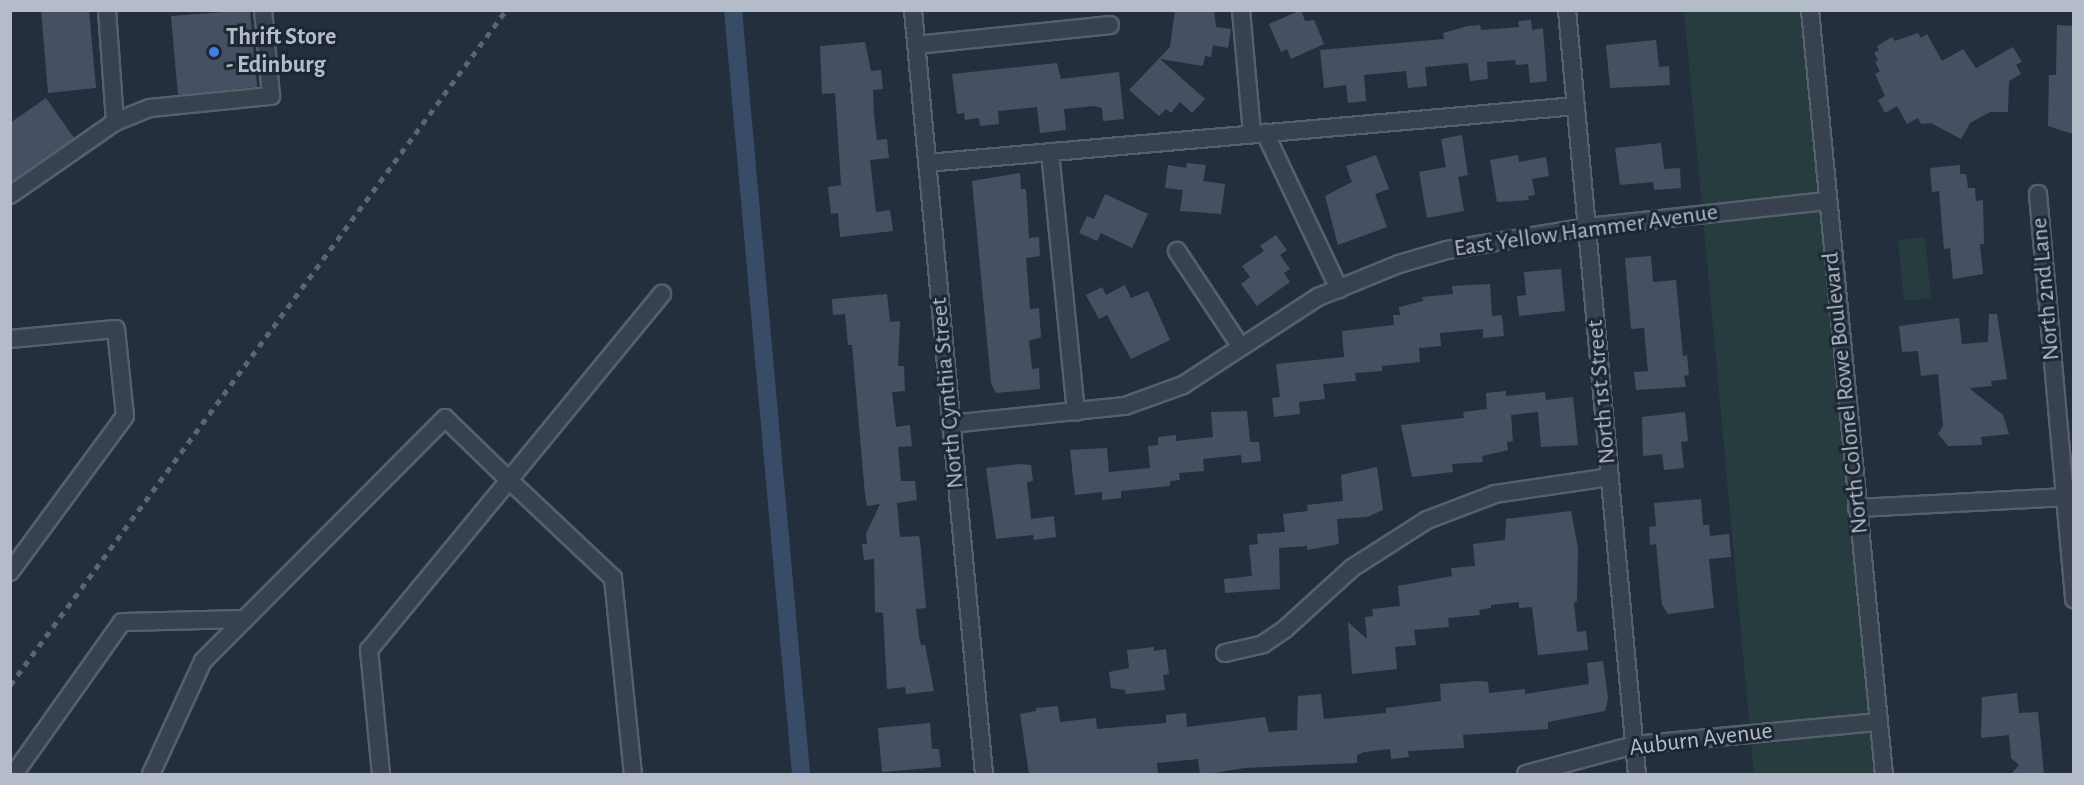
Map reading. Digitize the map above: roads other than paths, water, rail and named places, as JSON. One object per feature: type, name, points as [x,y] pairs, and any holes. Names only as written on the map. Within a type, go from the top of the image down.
[{"type":"street","points":[[107,10],[115,122]]},
{"type":"street","points":[[10,195],[115,122],[150,108],[271,96],[263,10]]},
{"type":"street","name":"North Cynthia Street","points":[[914,10],[950,424],[984,774]]},
{"type":"street","points":[[1240,10],[1258,134],[1339,289]]},
{"type":"street","name":"North 1st Street","points":[[1567,10],[1637,774]]},
{"type":"street","name":"North Colonel Rowe Boulevard","points":[[1810,10],[1884,774]]},
{"type":"street","points":[[917,45],[1110,25]]},
{"type":"street","points":[[927,163],[1576,106]]},
{"type":"street","points":[[1050,152],[1076,412]]},
{"type":"street","name":"North 2nd Lane","points":[[2038,194],[2073,599]]},
{"type":"street","name":"East Yellow Hammer Avenue","points":[[950,424],[1125,406],[1183,385],[1318,297],[1447,250],[1587,227],[1828,201]]},
{"type":"street","points":[[1177,251],[1241,347]]},
{"type":"street","points":[[381,774],[369,650],[662,294]]},
{"type":"street","points":[[10,339],[116,329],[125,416],[10,572]]},
{"type":"street","points":[[151,774],[203,661],[444,418],[613,578],[633,774]]},
{"type":"street","points":[[1225,652],[1263,644],[1285,629],[1352,568],[1427,520],[1495,494],[1610,477]]},
{"type":"street","points":[[1857,508],[2064,497]]},
{"type":"street","points":[[14,774],[122,622],[245,619]]},
{"type":"street","name":"Auburn Avenue","points":[[1526,774],[1634,745],[1879,722]]},
{"type":"waterway","points":[[733,10],[801,774]]},
{"type":"railway","points":[[10,685],[506,10]]},
{"type":"place","name":"Thrift Store - Edinburg","points":[[214,52]]}]
